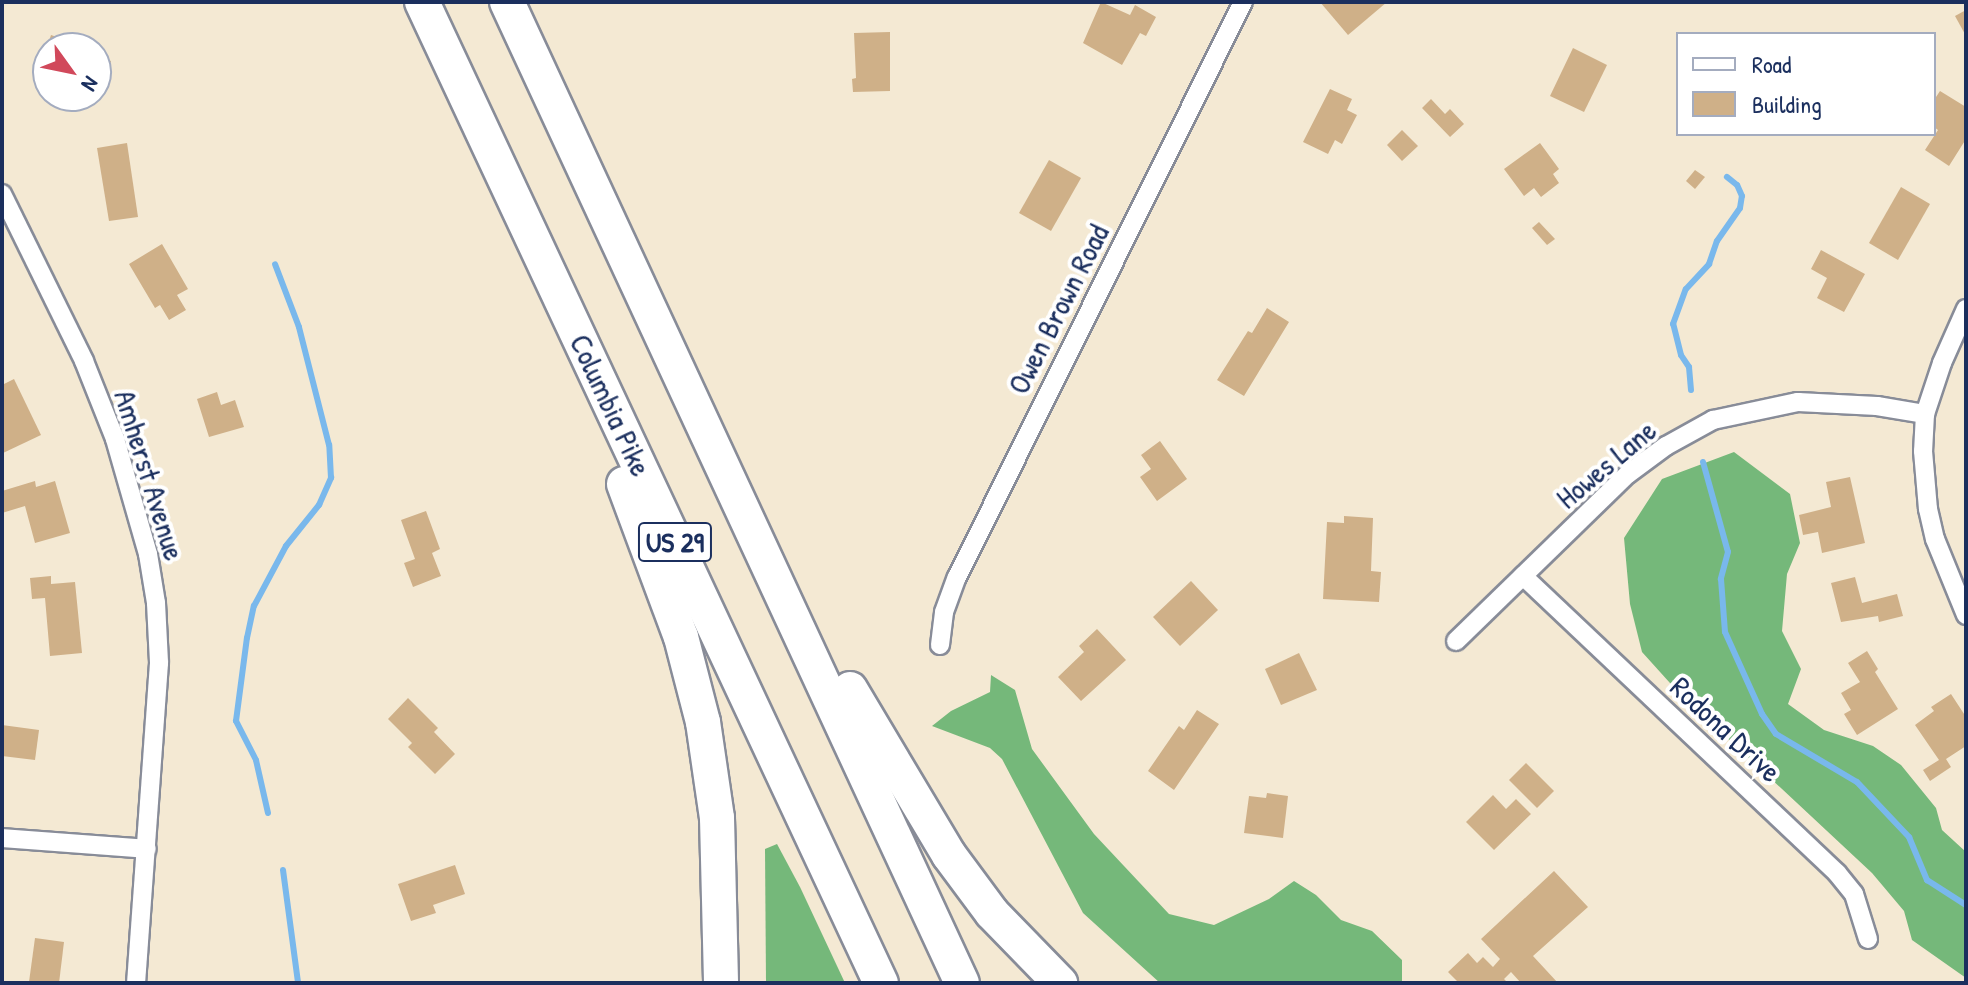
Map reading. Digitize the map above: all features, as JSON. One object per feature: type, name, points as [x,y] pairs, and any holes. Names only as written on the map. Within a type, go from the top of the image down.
[{"type":"highway","name":"Columbia Pike","points":[[422,2],[881,983]]},
{"type":"highway","name":"US 29","points":[[507,2],[962,983]]},
{"type":"highway","points":[[468,102],[653,554],[681,637],[703,722],[717,818],[721,983]]},
{"type":"highway","points":[[720,462],[949,855],[992,913],[1060,983]]},
{"type":"street","name":"Owen Brown Road","points":[[940,645],[944,612],[957,577],[1243,2]]},
{"type":"street","name":"Amherst Avenue","points":[[4,202],[84,361],[115,439],[148,554],[156,603],[159,663],[136,983]]},
{"type":"street","points":[[1966,309],[1925,414],[1923,451],[1928,509],[1946,571],[1966,615]]},
{"type":"street","name":"Howes Lane","points":[[1456,641],[1628,474],[1666,446],[1713,420],[1798,402],[1864,405],[1925,414]]},
{"type":"street","name":"Rodona Drive","points":[[1523,576],[1837,873],[1854,894],[1868,939]]},
{"type":"street","points":[[2,838],[147,849]]},
{"type":"green space","points":[[1734,452],[1790,494],[1800,543],[1787,574],[1782,631],[1801,669],[1788,704],[1824,730],[1873,746],[1901,765],[1936,808],[1942,830],[1966,852],[1966,978],[1912,940],[1904,911],[1872,873],[1679,693],[1642,652],[1630,604],[1624,538],[1662,479]]},
{"type":"green space","points":[[991,675],[1015,690],[1032,749],[1094,834],[1169,914],[1214,925],[1269,899],[1294,881],[1316,895],[1341,920],[1372,931],[1402,960],[1402,983],[1160,983],[1083,913],[1002,759],[990,748],[932,726],[951,711],[990,692]]},
{"type":"green space","points":[[777,844],[845,983],[766,983],[765,849]]},
{"type":"building","points":[[1101,2],[1130,15],[1135,5],[1156,17],[1146,36],[1140,33],[1122,65],[1083,43]]},
{"type":"building","points":[[1320,2],[1387,2],[1348,35]]},
{"type":"building","points":[[1966,10],[1966,36],[1955,16]]},
{"type":"building","points":[[890,32],[890,91],[853,92],[852,79],[856,78],[854,33]]},
{"type":"building","points":[[1573,48],[1607,65],[1584,112],[1550,96]]},
{"type":"building","points":[[1330,89],[1352,99],[1347,110],[1357,115],[1342,144],[1335,140],[1328,154],[1303,142]]},
{"type":"building","points":[[1940,91],[1966,107],[1966,139],[1949,166],[1925,150],[1938,130],[1936,97]]},
{"type":"building","points":[[1431,99],[1445,114],[1450,109],[1464,124],[1450,137],[1422,108]]},
{"type":"building","points":[[1402,130],[1418,146],[1402,161],[1387,145]]},
{"type":"building","points":[[127,143],[138,217],[109,221],[97,148]]},
{"type":"building","points":[[1540,143],[1559,169],[1553,174],[1559,183],[1541,197],[1534,188],[1524,196],[1504,169]]},
{"type":"building","points":[[1049,160],[1081,178],[1051,231],[1019,213]]},
{"type":"building","points":[[1695,170],[1705,177],[1695,189],[1686,181]]},
{"type":"building","points":[[1901,187],[1930,204],[1898,260],[1869,243]]},
{"type":"building","points":[[1539,222],[1555,239],[1547,245],[1532,228]]},
{"type":"building","points":[[162,244],[188,289],[177,295],[186,310],[169,320],[160,305],[155,308],[129,264]]},
{"type":"building","points":[[1821,250],[1865,274],[1844,312],[1817,298],[1827,278],[1811,269]]},
{"type":"building","points":[[1267,308],[1289,322],[1244,396],[1217,380],[1248,331],[1252,333]]},
{"type":"building","points":[[14,379],[41,435],[3,453],[2,385]]},
{"type":"building","points":[[217,392],[221,405],[235,400],[244,427],[209,437],[197,399]]},
{"type":"building","points":[[1160,441],[1187,479],[1157,501],[1140,477],[1151,469],[1141,455]]},
{"type":"building","points":[[1850,477],[1865,543],[1822,553],[1818,532],[1803,535],[1799,515],[1831,507],[1826,482]]},
{"type":"building","points":[[35,481],[36,487],[55,481],[70,533],[35,543],[25,506],[2,513],[2,491]]},
{"type":"building","points":[[426,511],[440,549],[432,553],[441,576],[413,587],[404,563],[415,559],[401,520]]},
{"type":"building","points":[[1344,516],[1373,518],[1371,571],[1381,572],[1379,602],[1323,599],[1327,522],[1344,523]]},
{"type":"building","points":[[51,576],[51,584],[75,582],[82,653],[50,656],[45,598],[32,599],[30,578]]},
{"type":"building","points":[[1855,577],[1862,603],[1897,594],[1903,616],[1879,622],[1878,616],[1841,622],[1831,583]]},
{"type":"building","points":[[1191,581],[1218,610],[1180,646],[1153,617]]},
{"type":"building","points":[[1097,629],[1126,660],[1081,701],[1058,677],[1084,652],[1079,646]]},
{"type":"building","points":[[1867,651],[1878,669],[1875,672],[1898,709],[1857,735],[1844,714],[1851,710],[1841,693],[1860,682],[1848,663]]},
{"type":"building","points":[[1299,653],[1317,690],[1281,705],[1265,669]]},
{"type":"building","points":[[1951,694],[1966,717],[1966,746],[1946,759],[1951,767],[1930,781],[1923,770],[1939,760],[1915,725],[1934,711],[1931,707]]},
{"type":"building","points":[[408,698],[438,728],[434,732],[455,754],[435,774],[408,747],[412,743],[388,719]]},
{"type":"building","points":[[1197,710],[1219,724],[1174,790],[1148,771],[1179,726],[1184,730]]},
{"type":"building","points":[[2,725],[39,730],[35,760],[2,756]]},
{"type":"building","points":[[1526,763],[1554,791],[1537,808],[1509,780]]},
{"type":"building","points":[[1267,793],[1288,796],[1283,838],[1244,833],[1249,796],[1266,798]]},
{"type":"building","points":[[1493,795],[1506,809],[1516,799],[1531,814],[1494,850],[1466,822]]},
{"type":"building","points":[[455,865],[465,894],[433,905],[436,913],[411,921],[398,884]]},
{"type":"building","points":[[1554,871],[1588,907],[1533,956],[1558,983],[1521,983],[1511,972],[1504,979],[1508,983],[1459,983],[1448,972],[1468,953],[1477,963],[1483,957],[1493,967],[1500,959],[1481,939]]},
{"type":"building","points":[[35,938],[64,942],[59,983],[29,982]]},
{"type":"waterway","points":[[1691,390],[1689,367],[1681,355],[1673,324],[1686,289],[1709,264],[1717,241],[1740,208],[1742,196],[1737,185],[1727,177]]},
{"type":"waterway","points":[[268,813],[256,760],[236,721],[247,638],[254,606],[286,546],[319,505],[331,478],[329,445],[299,327],[275,264]]},
{"type":"waterway","points":[[1703,462],[1728,552],[1721,579],[1725,632],[1762,714],[1776,734],[1857,782],[1909,837],[1927,880],[1966,905]]},
{"type":"waterway","points":[[283,870],[298,983]]}]
